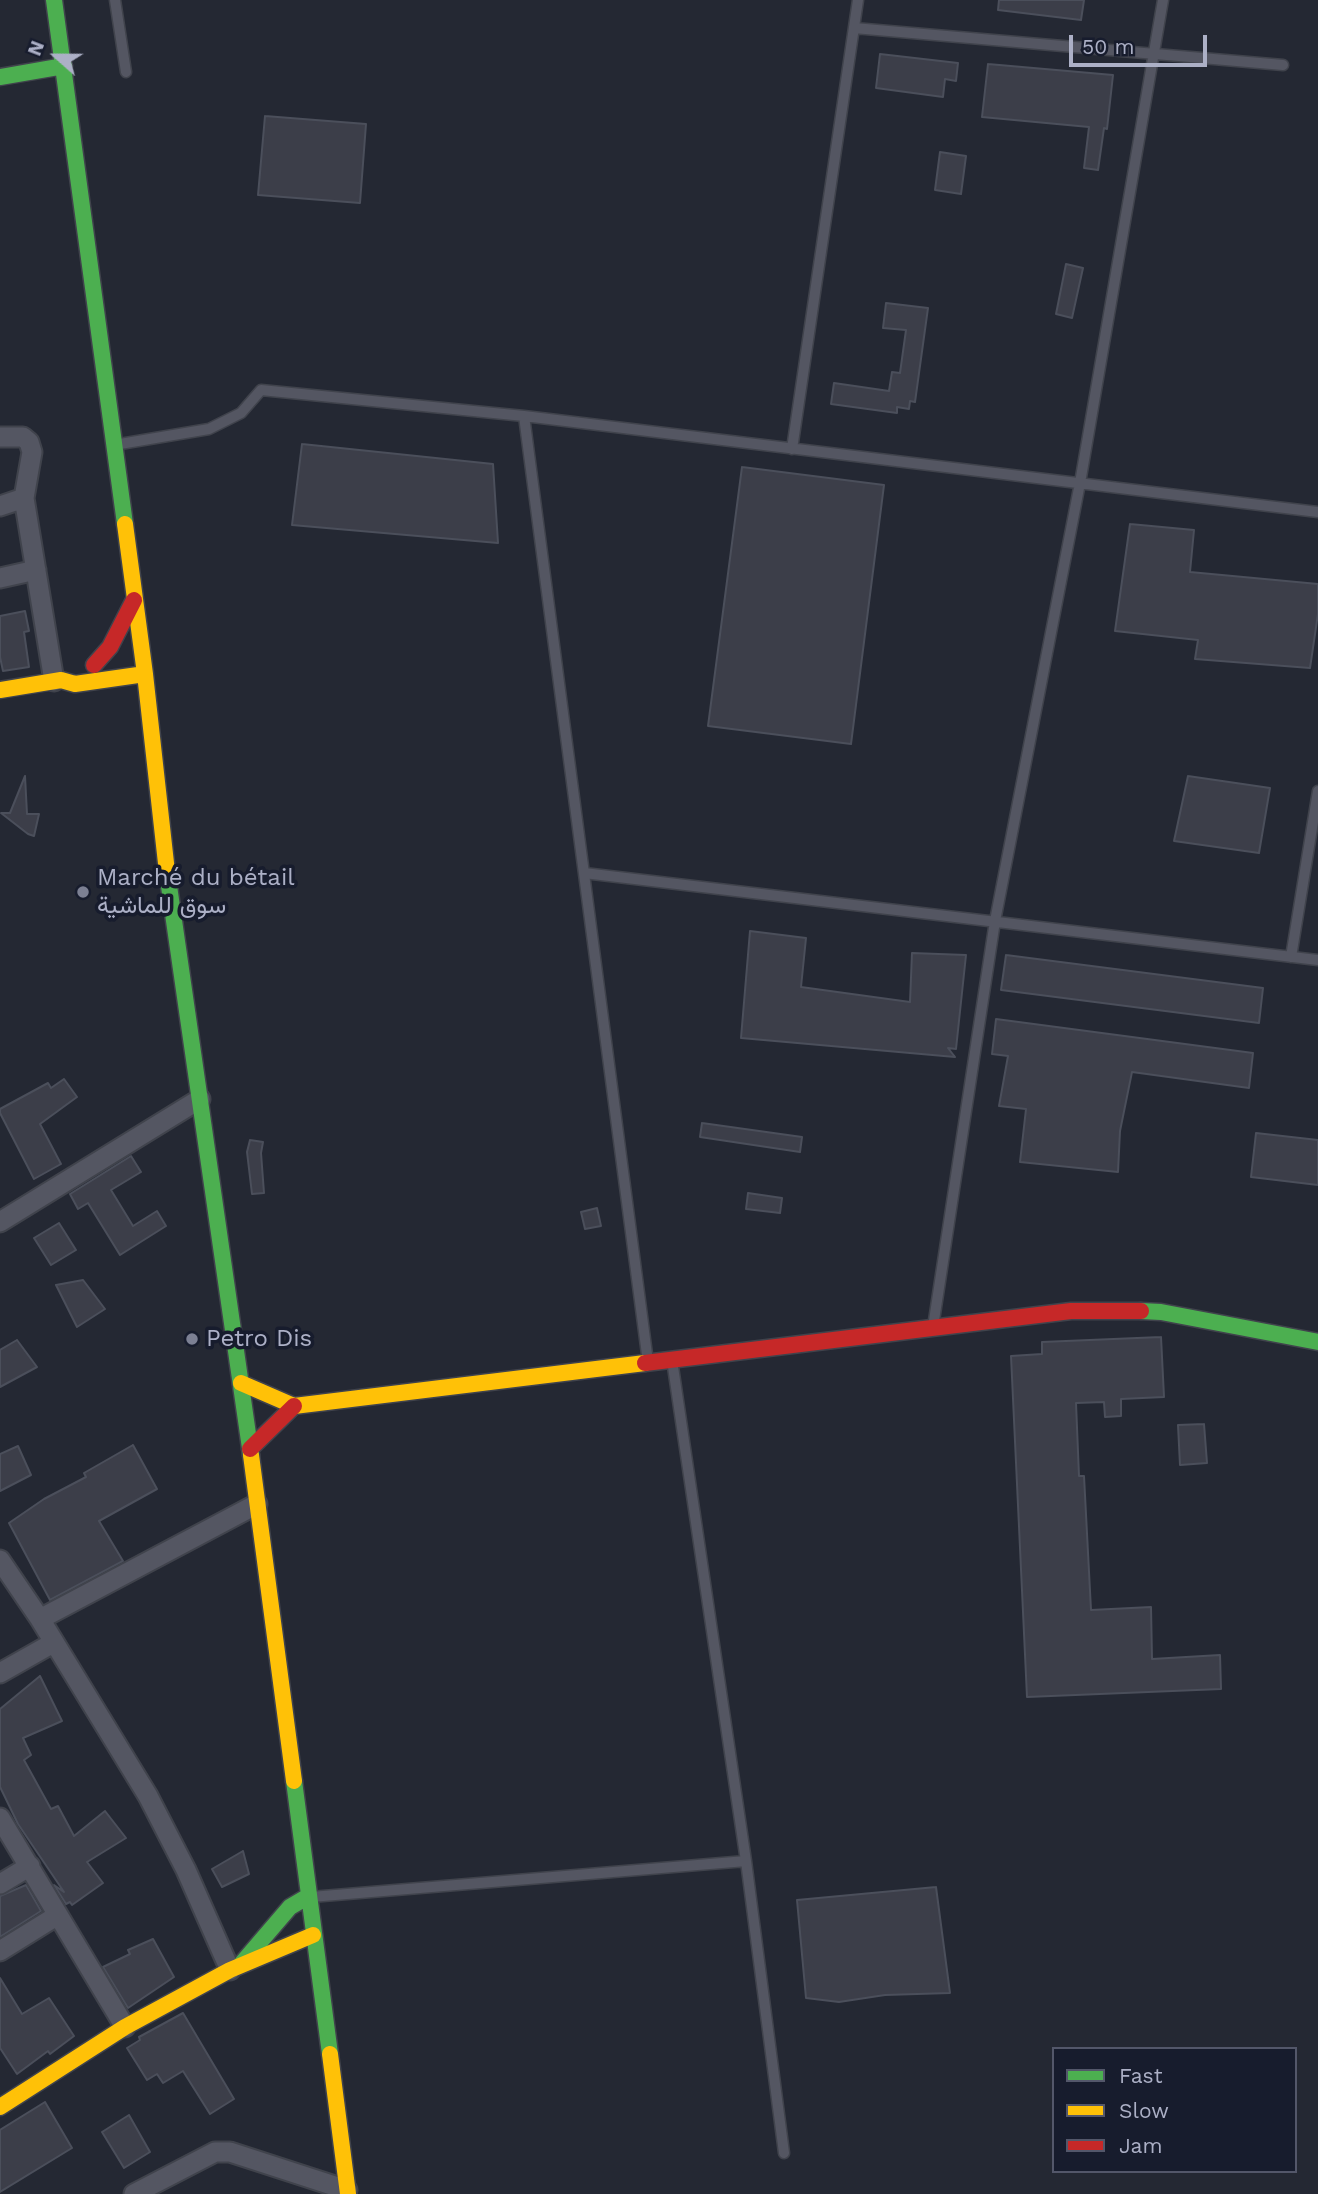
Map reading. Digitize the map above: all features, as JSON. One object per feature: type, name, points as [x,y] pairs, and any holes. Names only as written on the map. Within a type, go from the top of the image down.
[{"type":"main road","points":[[54,0],[134,600],[130,656],[145,674],[168,877],[250,1449],[347,2192]]},
{"type":"main road","points":[[0,77],[64,66]]},
{"type":"main road","points":[[97,672],[134,600]]},
{"type":"main road","points":[[0,690],[57,680],[75,684],[130,656]]},
{"type":"main road","points":[[97,672],[145,674]]},
{"type":"main road","points":[[97,672],[149,709]]},
{"type":"main road","points":[[241,1383],[295,1406],[1071,1311],[1118,1309],[1161,1312],[1318,1342]]},
{"type":"main road","points":[[250,1449],[295,1406]]},
{"type":"main road","points":[[236,1968],[290,1907],[307,1897]]},
{"type":"main road","points":[[0,2107],[125,2027],[236,1968],[313,1935]]},
{"type":"street","points":[[0,437],[23,437],[29,442],[32,452],[24,498],[57,680]]},
{"type":"street","points":[[0,506],[24,498]]},
{"type":"street","points":[[0,578],[36,570]]},
{"type":"street","points":[[0,1222],[200,1099]]},
{"type":"street","points":[[40,1619],[257,1504]]},
{"type":"street","points":[[0,1560],[40,1619],[52,1643],[148,1796],[236,1968]]},
{"type":"street","points":[[0,1673],[52,1643]]},
{"type":"street","points":[[0,1818],[125,2027]]},
{"type":"street","points":[[0,1884],[30,1866]]},
{"type":"street","points":[[0,1951],[58,1915]]},
{"type":"street","points":[[134,2194],[215,2152],[230,2152],[347,2192]]},
{"type":"lane","points":[[116,0],[126,72]]},
{"type":"lane","points":[[792,449],[858,0]]},
{"type":"lane","points":[[932,1328],[995,921],[1080,483],[1163,0]]},
{"type":"lane","points":[[854,28],[1283,65]]},
{"type":"lane","points":[[114,445],[209,429],[241,413],[261,390],[524,416],[1318,512]]},
{"type":"lane","points":[[524,416],[648,1362]]},
{"type":"lane","points":[[1291,957],[1318,791]]},
{"type":"lane","points":[[584,873],[1318,960]]},
{"type":"lane","points":[[672,1359],[746,1861],[784,2153]]},
{"type":"lane","points":[[307,1897],[746,1861]]},
{"type":"building","points":[[999,0],[1084,0],[1081,20],[998,10]]},
{"type":"building","points":[[880,54],[958,63],[956,81],[945,79],[943,97],[876,88]]},
{"type":"building","points":[[988,64],[1113,75],[1107,129],[1104,128],[1098,170],[1084,168],[1089,127],[982,117]]},
{"type":"building","points":[[265,116],[366,124],[360,203],[258,195]]},
{"type":"building","points":[[940,152],[966,156],[961,194],[935,190]]},
{"type":"building","points":[[1066,264],[1083,268],[1072,318],[1056,314]]},
{"type":"building","points":[[886,303],[928,308],[915,402],[910,401],[909,409],[897,407],[897,413],[831,404],[834,383],[889,391],[892,372],[900,373],[906,330],[883,328]]},
{"type":"building","points":[[302,444],[493,464],[498,543],[292,525]]},
{"type":"building","points":[[742,467],[884,485],[851,744],[708,726]]},
{"type":"building","points":[[1130,524],[1194,530],[1190,572],[1318,584],[1318,614],[1310,668],[1195,659],[1198,640],[1115,631]]},
{"type":"building","points":[[25,611],[29,631],[24,632],[29,667],[3,671],[0,657],[0,616]]},
{"type":"building","points":[[25,776],[27,814],[39,814],[34,836],[1,813],[10,813]]},
{"type":"building","points":[[1188,776],[1270,788],[1259,853],[1174,841]]},
{"type":"building","points":[[750,931],[806,938],[801,987],[910,1002],[912,953],[966,955],[956,1049],[948,1048],[955,1057],[741,1038]]},
{"type":"building","points":[[1006,955],[1263,988],[1259,1023],[1001,990]]},
{"type":"building","points":[[996,1019],[1253,1053],[1249,1088],[1132,1072],[1120,1131],[1118,1172],[1020,1162],[1026,1109],[999,1106],[1008,1056],[992,1054]]},
{"type":"building","points":[[64,1079],[77,1097],[40,1124],[61,1164],[34,1179],[0,1109],[48,1083],[51,1088]]},
{"type":"building","points":[[702,1123],[802,1137],[800,1152],[700,1137]]},
{"type":"building","points":[[1256,1133],[1318,1140],[1318,1185],[1251,1177]]},
{"type":"building","points":[[250,1140],[263,1142],[261,1153],[264,1193],[252,1194],[247,1152]]},
{"type":"building","points":[[131,1156],[141,1172],[111,1190],[133,1226],[157,1211],[166,1226],[120,1255],[88,1203],[78,1209],[70,1194]]},
{"type":"building","points":[[748,1193],[782,1198],[780,1213],[746,1209]]},
{"type":"building","points":[[597,1208],[601,1226],[585,1229],[581,1212]]},
{"type":"building","points":[[59,1223],[76,1250],[51,1265],[34,1238]]},
{"type":"building","points":[[83,1280],[105,1309],[77,1327],[56,1285]]},
{"type":"building","points":[[1161,1337],[1164,1397],[1121,1399],[1121,1416],[1105,1417],[1104,1402],[1076,1403],[1079,1476],[1084,1476],[1091,1610],[1151,1607],[1152,1659],[1220,1655],[1221,1689],[1027,1697],[1011,1356],[1042,1354],[1042,1342]]},
{"type":"building","points":[[17,1340],[37,1367],[0,1387],[0,1350]]},
{"type":"building","points":[[1204,1424],[1207,1463],[1180,1465],[1178,1425]]},
{"type":"building","points":[[133,1445],[157,1489],[99,1521],[123,1561],[50,1600],[9,1523],[44,1499],[86,1477],[84,1473]]},
{"type":"building","points":[[18,1446],[31,1475],[0,1491],[0,1454]]},
{"type":"building","points":[[40,1676],[62,1721],[23,1738],[31,1755],[24,1760],[51,1809],[58,1806],[74,1836],[105,1811],[126,1838],[87,1862],[103,1883],[72,1905],[70,1902],[66,1904],[54,1885],[64,1892],[18,1824],[0,1787],[0,1709]]},
{"type":"building","points":[[243,1851],[249,1874],[222,1887],[212,1869]]},
{"type":"building","points":[[26,1885],[41,1911],[0,1937],[0,1896]]},
{"type":"building","points":[[936,1887],[950,1993],[885,1995],[839,2002],[806,1998],[797,1900]]},
{"type":"building","points":[[153,1939],[174,1977],[128,2008],[103,1967],[130,1954],[128,1950]]},
{"type":"building","points":[[0,1978],[22,2014],[49,1998],[74,2036],[17,2074],[0,2048]]},
{"type":"building","points":[[183,2013],[234,2099],[210,2114],[183,2071],[163,2083],[157,2074],[147,2080],[127,2048],[140,2040],[139,2037]]},
{"type":"building","points":[[45,2102],[72,2148],[0,2192],[0,2130]]},
{"type":"building","points":[[129,2115],[150,2152],[124,2168],[102,2132]]},
{"type":"traffic: fast","points":[[54,0],[125,524]]},
{"type":"traffic: fast","points":[[0,77],[64,66]]},
{"type":"traffic: fast","points":[[167,872],[251,1455]]},
{"type":"traffic: fast","points":[[1141,1311],[1161,1312],[1318,1342]]},
{"type":"traffic: fast","points":[[294,1781],[330,2054]]},
{"type":"traffic: fast","points":[[242,1963],[290,1907],[307,1897]]},
{"type":"traffic: slow","points":[[125,524],[167,872]]},
{"type":"traffic: slow","points":[[0,690],[61,680],[75,684],[145,674]]},
{"type":"traffic: slow","points":[[241,1383],[294,1406],[645,1363]]},
{"type":"traffic: slow","points":[[251,1455],[294,1781]]},
{"type":"traffic: slow","points":[[0,2107],[125,2027],[230,1970],[313,1935]]},
{"type":"traffic: slow","points":[[330,2054],[348,2194]]},
{"type":"traffic: jam","points":[[94,665],[110,647],[134,600]]},
{"type":"traffic: jam","points":[[645,1363],[1071,1311],[1141,1311]]},
{"type":"traffic: jam","points":[[250,1449],[294,1406]]},
{"type":"place","name":"Marché du bétail سوق للماشية","points":[[83,892]]},
{"type":"place","name":"Petro Dis","points":[[192,1339]]}]
